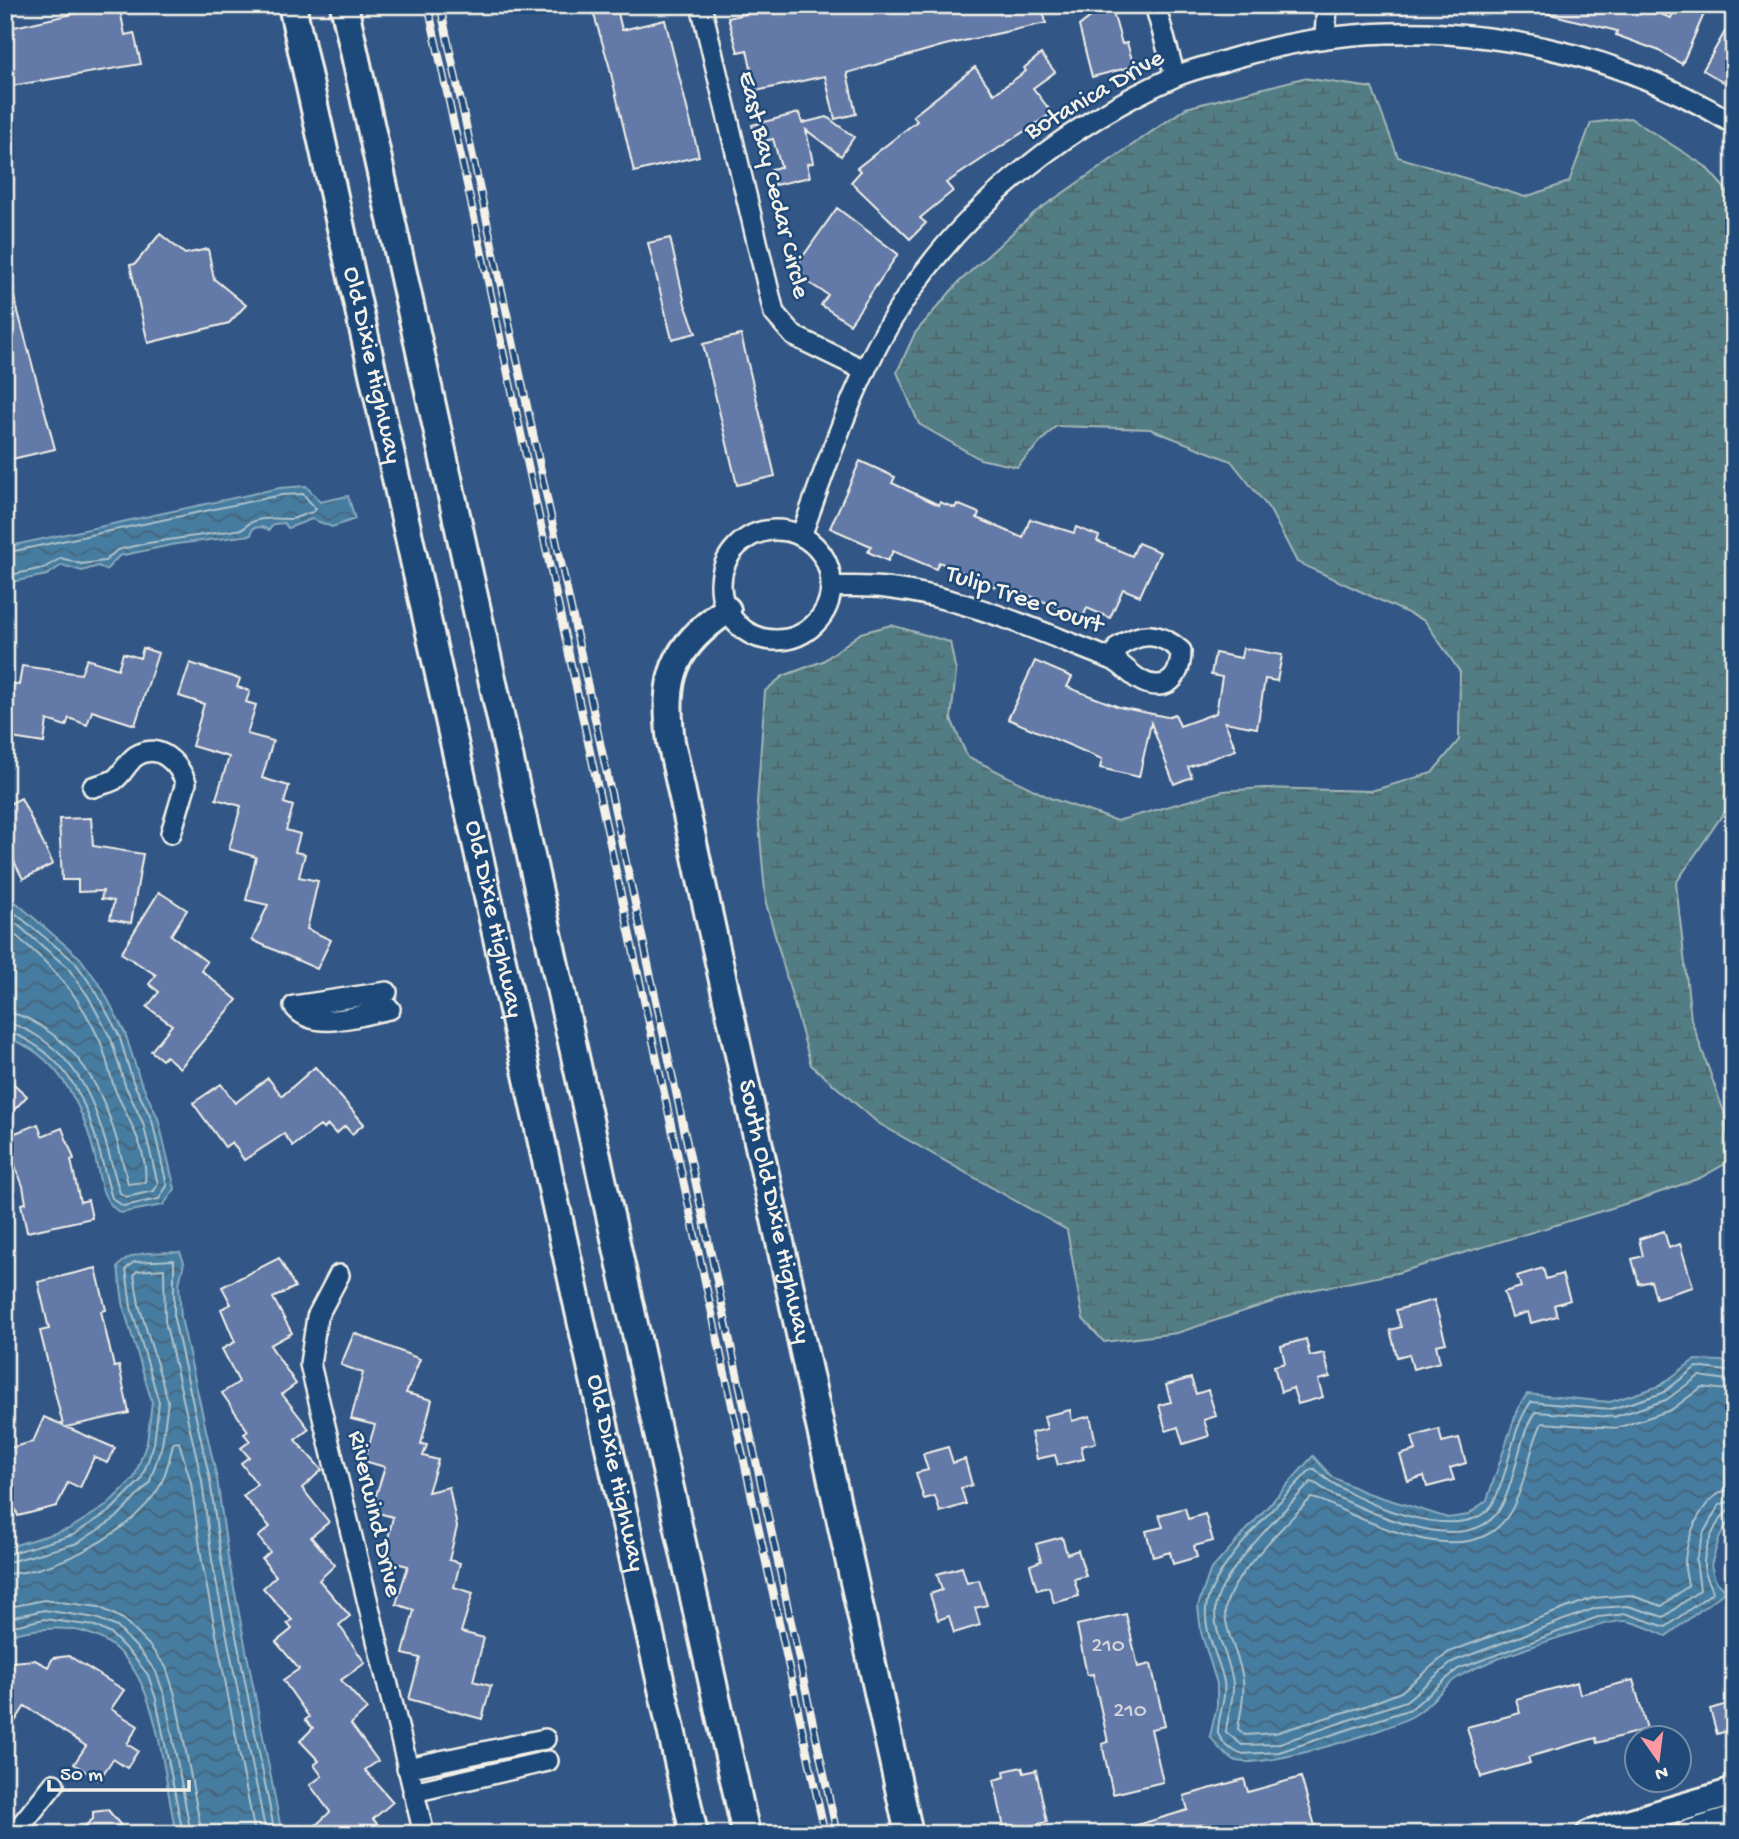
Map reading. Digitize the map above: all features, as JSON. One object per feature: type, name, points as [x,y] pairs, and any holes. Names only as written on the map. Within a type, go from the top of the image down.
[{"type":"main road","name":"Old Dixie Highway","points":[[292,5],[694,1834]]},
{"type":"main road","name":"Old Dixie Highway","points":[[344,5],[746,1834]]},
{"type":"main road","name":"South Old Dixie Highway","points":[[727,610],[707,624],[681,650],[666,701],[671,742],[909,1834]]},
{"type":"main road","points":[[1590,1834],[1734,1792]]},
{"type":"main road","points":[[1689,1834],[1734,1820]]},
{"type":"street","name":"East Bay Cedar Circle","points":[[701,5],[774,313],[794,337],[864,370]]},
{"type":"street","points":[[1155,5],[1175,76]]},
{"type":"street","points":[[1325,37],[1327,5]]},
{"type":"street","name":"Botanica Drive","points":[[801,536],[864,370],[908,294],[964,226],[1021,170],[1099,118],[1175,76],[1262,50],[1325,37],[1370,32],[1455,35],[1542,47],[1633,74],[1695,100],[1734,124]]},
{"type":"street","points":[[780,530],[801,536],[822,554],[832,586],[826,610],[814,625],[798,636],[780,640],[750,634],[740,628],[727,610],[721,592],[722,574],[729,556],[739,544],[758,533],[780,530]]},
{"type":"street","name":"Tulip Tree Court","points":[[832,586],[885,588],[953,601],[1027,625],[1115,660]]},
{"type":"street","points":[[93,788],[115,779],[138,755],[150,751],[164,755],[177,764],[186,783],[171,833]]},
{"type":"street","name":"Riverwind Drive","points":[[339,1275],[317,1317],[310,1364],[424,1834]]},
{"type":"street","points":[[407,1768],[545,1739]]},
{"type":"street","points":[[413,1792],[548,1761]]},
{"type":"street","points":[[14,1834],[54,1784]]},
{"type":"green space","points":[[1303,78],[1372,88],[1398,157],[1525,197],[1569,182],[1591,123],[1630,118],[1705,166],[1734,199],[1734,803],[1727,808],[1676,883],[1691,1019],[1724,1112],[1732,1160],[1700,1178],[1638,1200],[1397,1273],[1306,1291],[1177,1333],[1104,1342],[1083,1319],[1067,1230],[878,1123],[811,1065],[766,903],[757,803],[765,691],[783,676],[823,661],[861,633],[891,625],[950,642],[956,672],[951,719],[967,756],[1050,798],[1117,821],[1223,791],[1264,788],[1371,791],[1432,773],[1459,740],[1460,672],[1425,621],[1297,562],[1270,510],[1231,461],[1150,429],[1056,426],[1017,467],[980,459],[919,424],[897,372],[915,333],[958,283],[1034,213],[1186,108]]},
{"type":"water","points":[[306,486],[320,502],[348,496],[355,519],[332,527],[312,519],[288,528],[284,523],[274,524],[269,530],[262,527],[253,528],[251,535],[176,544],[119,556],[106,570],[98,566],[82,571],[62,565],[47,575],[5,583],[5,547],[280,488]]},
{"type":"water","points":[[5,898],[12,899],[80,958],[102,988],[125,1033],[140,1080],[158,1118],[175,1189],[163,1205],[120,1213],[113,1207],[104,1195],[84,1120],[66,1084],[40,1055],[5,1038]]},
{"type":"water","points":[[180,1252],[184,1262],[179,1284],[181,1318],[217,1479],[228,1557],[282,1834],[176,1834],[152,1713],[139,1680],[120,1653],[93,1635],[55,1629],[5,1636],[5,1548],[69,1529],[106,1506],[134,1478],[147,1442],[152,1402],[124,1309],[118,1267],[123,1261],[138,1255]]},
{"type":"water","points":[[1694,1360],[1722,1361],[1734,1366],[1734,1510],[1719,1539],[1711,1565],[1715,1580],[1726,1591],[1666,1636],[1626,1621],[1570,1634],[1472,1670],[1454,1680],[1416,1714],[1327,1747],[1251,1762],[1237,1761],[1218,1747],[1210,1736],[1217,1706],[1217,1684],[1201,1632],[1198,1606],[1210,1571],[1313,1456],[1332,1477],[1364,1492],[1448,1518],[1468,1515],[1487,1500],[1518,1408],[1527,1394],[1610,1402],[1660,1386]]},
{"type":"building","points":[[119,5],[125,35],[134,33],[141,64],[5,87],[5,29]]},
{"type":"building","points":[[591,5],[616,5],[622,30],[665,20],[699,156],[634,172],[609,65]]},
{"type":"building","points":[[782,5],[1003,5],[1004,10],[1042,5],[1046,23],[945,45],[847,73],[856,114],[835,119],[825,76],[756,91],[747,50],[738,52],[728,18]]},
{"type":"building","points":[[1106,5],[1111,5],[1122,44],[1127,43],[1134,66],[1092,77],[1079,26]]},
{"type":"building","points":[[1538,5],[1636,5],[1671,18],[1676,5],[1708,5],[1682,64],[1657,50],[1616,35],[1617,31],[1538,11]]},
{"type":"building","points":[[1734,16],[1734,88],[1703,70]]},
{"type":"building","points":[[1041,54],[1055,72],[1033,88],[1052,113],[946,183],[953,191],[920,218],[926,223],[910,239],[851,182],[861,171],[857,168],[917,121],[913,116],[975,67],[994,94],[1026,71],[1024,68]]},
{"type":"building","points":[[799,113],[802,123],[827,117],[854,137],[841,156],[806,130],[813,163],[807,164],[810,177],[775,185],[771,169],[781,167],[773,139],[757,143],[752,125]]},
{"type":"building","points":[[837,208],[898,254],[850,324],[821,305],[828,295],[792,272]]},
{"type":"building","points":[[160,234],[185,254],[208,249],[214,279],[246,305],[229,323],[148,343],[130,265],[135,264]]},
{"type":"building","points":[[670,238],[685,304],[696,333],[672,339],[648,243]]},
{"type":"building","points":[[5,282],[10,282],[55,449],[12,459],[10,451],[5,452]]},
{"type":"building","points":[[741,335],[775,476],[737,485],[703,344]]},
{"type":"building","points":[[860,461],[895,477],[892,483],[939,505],[940,502],[955,508],[957,504],[979,513],[977,518],[1023,538],[1030,519],[1074,533],[1076,527],[1099,536],[1097,541],[1132,556],[1138,543],[1160,552],[1140,596],[1123,589],[1110,618],[1087,608],[1083,617],[997,583],[995,587],[939,562],[936,569],[893,551],[888,561],[868,552],[871,546],[830,528]]},
{"type":"building","points":[[143,648],[158,653],[135,725],[92,711],[87,725],[69,718],[66,726],[47,720],[44,743],[5,737],[5,681],[19,685],[22,666],[81,674],[87,659],[118,669],[123,653],[140,658]]},
{"type":"building","points":[[1243,648],[1282,655],[1277,681],[1265,679],[1257,728],[1225,722],[1236,750],[1188,767],[1192,777],[1174,784],[1151,723],[1139,777],[1100,768],[1102,759],[1008,719],[1035,661],[1072,677],[1067,687],[1119,707],[1167,717],[1175,714],[1180,726],[1216,713],[1222,677],[1211,675],[1215,653],[1241,658]]},
{"type":"building","points":[[190,663],[240,679],[237,687],[250,691],[246,702],[256,705],[247,734],[273,741],[262,778],[289,786],[284,803],[293,806],[286,830],[300,834],[295,852],[305,854],[299,877],[318,881],[307,929],[331,940],[317,969],[252,940],[268,905],[246,900],[256,857],[229,849],[241,806],[216,799],[229,757],[192,746],[204,704],[179,696]]},
{"type":"building","points":[[21,798],[53,864],[23,879],[5,844],[5,806]]},
{"type":"building","points":[[91,818],[93,846],[143,854],[131,923],[110,919],[114,901],[101,899],[103,891],[78,892],[78,880],[62,880],[59,819]]},
{"type":"building","points":[[159,892],[187,910],[171,935],[207,962],[201,970],[237,1000],[180,1068],[166,1056],[162,1060],[151,1051],[172,1025],[147,1007],[159,992],[149,984],[156,975],[121,953]]},
{"type":"building","points":[[315,1067],[364,1124],[352,1134],[345,1126],[336,1134],[328,1125],[323,1129],[320,1126],[293,1146],[284,1134],[244,1160],[232,1142],[225,1147],[193,1103],[221,1084],[235,1103],[268,1078],[282,1096]]},
{"type":"building","points":[[5,1076],[27,1096],[5,1120]]},
{"type":"building","points":[[38,1124],[42,1136],[62,1128],[74,1159],[71,1160],[80,1202],[88,1200],[92,1218],[27,1232],[21,1204],[26,1203],[23,1186],[14,1163],[5,1167],[5,1137]]},
{"type":"building","points":[[1664,1231],[1669,1248],[1680,1244],[1693,1287],[1656,1298],[1651,1281],[1639,1284],[1632,1259],[1643,1256],[1639,1239]]},
{"type":"building","points":[[279,1258],[295,1287],[273,1298],[292,1333],[270,1345],[296,1384],[282,1394],[309,1429],[295,1440],[322,1470],[302,1488],[329,1522],[311,1537],[335,1565],[319,1580],[350,1616],[339,1625],[365,1663],[341,1680],[367,1709],[351,1724],[378,1761],[365,1770],[393,1802],[373,1819],[386,1834],[322,1834],[315,1826],[330,1812],[310,1785],[322,1776],[314,1765],[319,1761],[300,1741],[313,1728],[305,1720],[309,1717],[283,1680],[299,1669],[276,1642],[292,1629],[287,1623],[292,1620],[263,1588],[276,1576],[262,1559],[270,1552],[258,1537],[270,1527],[243,1496],[257,1484],[241,1463],[249,1457],[241,1448],[250,1441],[244,1434],[248,1431],[222,1393],[239,1382],[222,1349],[235,1342],[221,1309],[231,1304],[222,1287]]},
{"type":"building","points":[[96,1268],[106,1310],[101,1311],[114,1367],[119,1366],[129,1413],[66,1427],[115,1448],[107,1463],[94,1457],[80,1488],[68,1482],[57,1506],[18,1516],[16,1510],[5,1513],[5,1449],[33,1442],[44,1417],[63,1425],[40,1331],[49,1329],[38,1282]]},
{"type":"building","points":[[1543,1268],[1546,1279],[1562,1274],[1570,1300],[1554,1305],[1557,1316],[1531,1323],[1528,1312],[1512,1317],[1504,1292],[1521,1287],[1517,1276]]},
{"type":"building","points":[[1434,1300],[1446,1343],[1436,1345],[1440,1362],[1413,1369],[1409,1354],[1397,1357],[1390,1330],[1401,1327],[1396,1310]]},
{"type":"building","points":[[354,1333],[420,1359],[406,1393],[432,1400],[421,1444],[427,1445],[423,1456],[438,1460],[428,1492],[449,1487],[457,1527],[449,1560],[460,1563],[454,1587],[473,1593],[461,1632],[484,1638],[473,1681],[491,1686],[482,1719],[409,1699],[420,1658],[403,1654],[414,1610],[396,1604],[408,1566],[383,1560],[393,1517],[371,1511],[385,1467],[364,1461],[375,1425],[351,1419],[363,1373],[341,1365]]},
{"type":"building","points":[[1306,1339],[1310,1356],[1324,1353],[1330,1377],[1318,1380],[1323,1397],[1298,1404],[1293,1388],[1281,1392],[1274,1366],[1285,1363],[1281,1346]]},
{"type":"building","points":[[1191,1378],[1196,1394],[1208,1390],[1216,1416],[1204,1420],[1209,1436],[1183,1444],[1178,1427],[1166,1431],[1159,1405],[1171,1402],[1166,1385]]},
{"type":"building","points":[[1070,1410],[1072,1421],[1090,1416],[1096,1443],[1081,1446],[1084,1459],[1058,1465],[1055,1455],[1037,1459],[1031,1433],[1047,1429],[1044,1416]]},
{"type":"building","points":[[1439,1429],[1442,1442],[1459,1438],[1466,1463],[1450,1468],[1454,1480],[1427,1487],[1424,1476],[1408,1481],[1400,1455],[1416,1450],[1412,1437]]},
{"type":"building","points":[[948,1447],[953,1463],[965,1459],[972,1485],[961,1488],[966,1504],[940,1512],[935,1496],[924,1499],[916,1473],[928,1470],[923,1454]]},
{"type":"building","points":[[1185,1508],[1188,1519],[1205,1514],[1213,1541],[1194,1546],[1197,1557],[1173,1564],[1170,1552],[1153,1557],[1146,1531],[1163,1527],[1159,1515]]},
{"type":"building","points":[[1062,1537],[1067,1554],[1078,1550],[1086,1576],[1074,1579],[1079,1596],[1054,1603],[1049,1587],[1037,1590],[1030,1565],[1041,1561],[1036,1544]]},
{"type":"building","points":[[962,1567],[967,1583],[979,1580],[987,1605],[975,1608],[980,1625],[954,1633],[949,1616],[938,1620],[930,1594],[942,1590],[937,1574]]},
{"type":"building","points":[[1126,1614],[1138,1667],[1151,1664],[1165,1726],[1151,1729],[1163,1782],[1113,1794],[1102,1744],[1108,1742],[1093,1674],[1087,1675],[1077,1625]]},
{"type":"building","points":[[69,1656],[124,1690],[111,1709],[138,1726],[127,1744],[138,1751],[127,1768],[113,1759],[99,1780],[74,1764],[86,1746],[25,1706],[5,1737],[5,1673],[12,1662],[35,1660],[48,1667],[53,1658]]},
{"type":"building","points":[[1633,1680],[1646,1724],[1624,1724],[1624,1735],[1597,1743],[1596,1738],[1528,1757],[1530,1763],[1481,1777],[1467,1727],[1520,1713],[1516,1699],[1577,1682],[1580,1694]]},
{"type":"building","points":[[1734,1702],[1734,1729],[1717,1734],[1710,1709]]},
{"type":"building","points":[[1022,1767],[1024,1773],[1036,1770],[1047,1822],[1018,1829],[1017,1825],[1004,1828],[994,1780],[1005,1777],[1004,1771]]},
{"type":"building","points":[[1301,1777],[1315,1826],[1287,1834],[1121,1834],[1120,1830],[1188,1810],[1184,1796],[1244,1779],[1248,1792]]},
{"type":"building","points":[[108,1810],[128,1834],[75,1834],[93,1819],[93,1812]]},
{"type":"railway","points":[[428,5],[825,1834]]},
{"type":"railway","points":[[440,5],[837,1834]]}]
